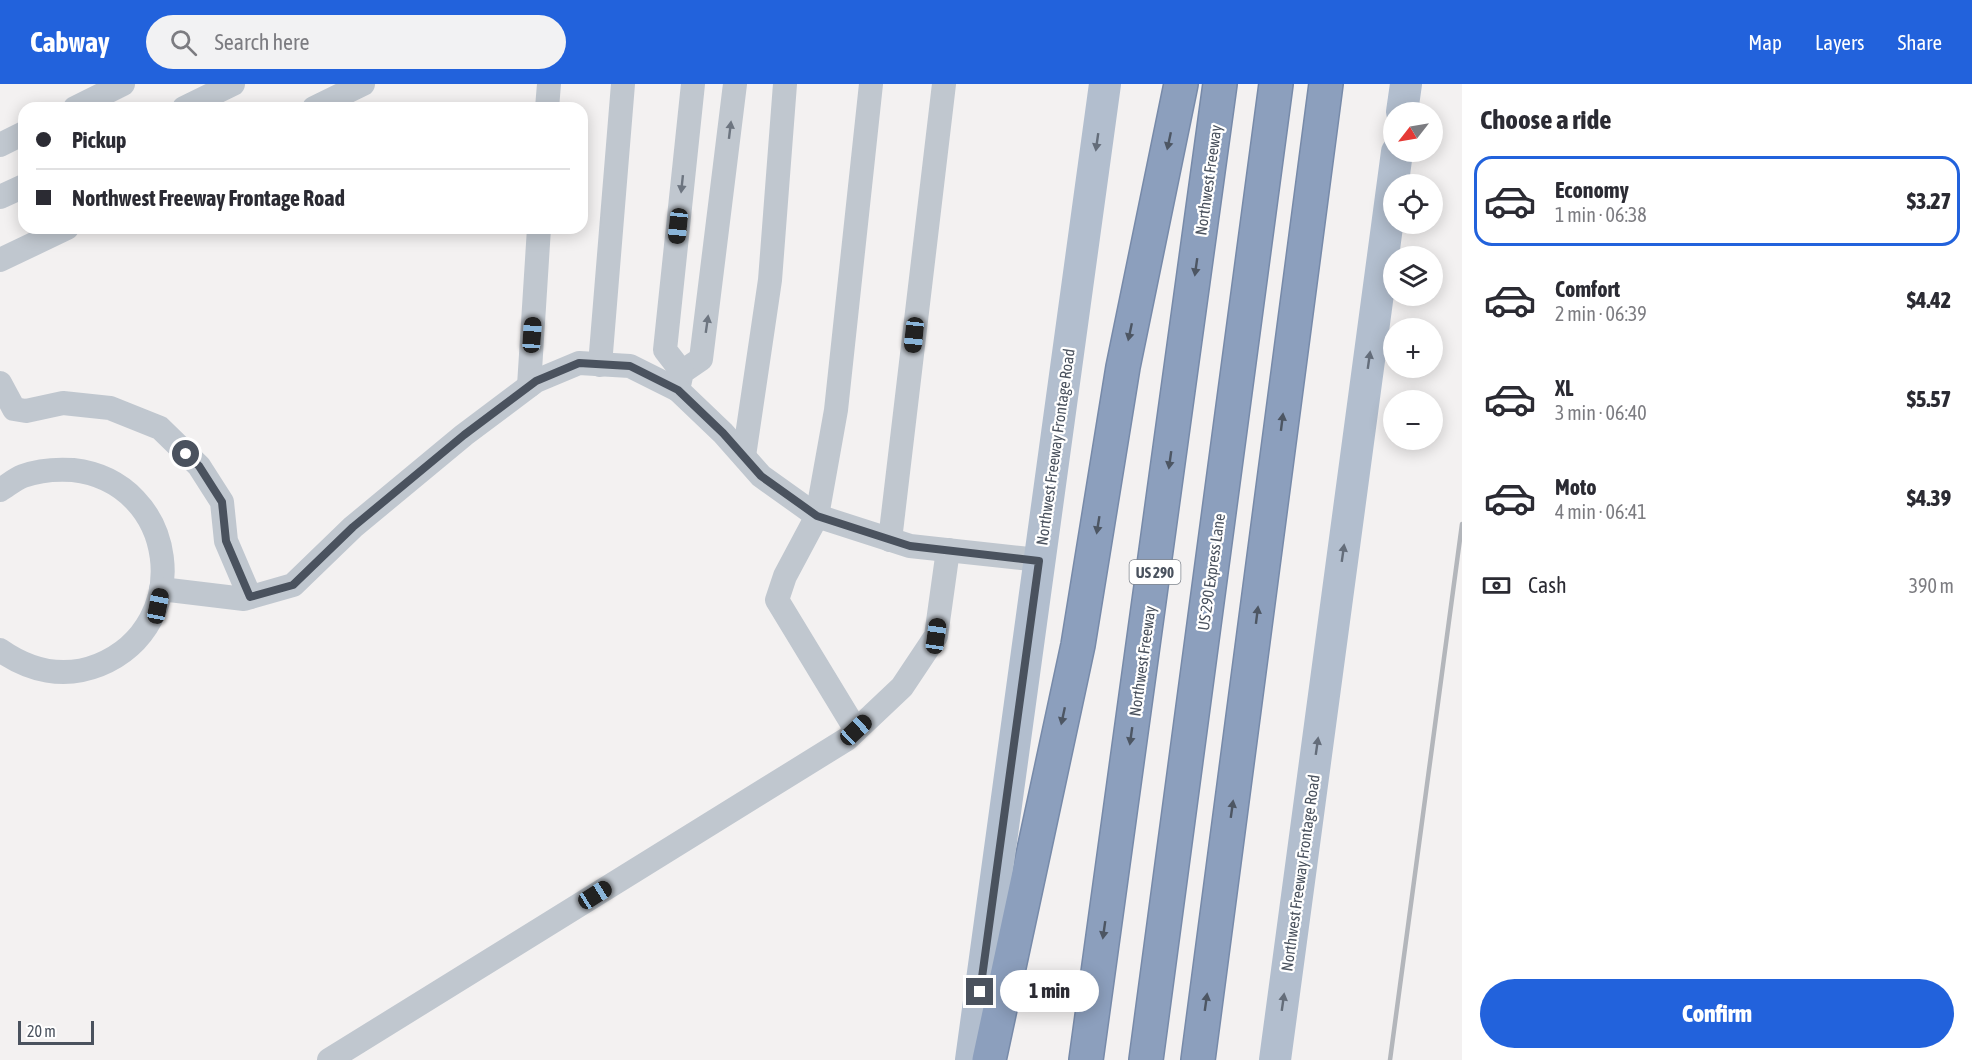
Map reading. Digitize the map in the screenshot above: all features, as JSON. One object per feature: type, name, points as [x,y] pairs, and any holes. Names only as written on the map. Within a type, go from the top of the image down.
[{"type":"highway","points":[[989,1060],[1078,645],[1123,367],[1181,84]]},
{"type":"highway","name":"Northwest Freeway","points":[[1086,1060],[1220,84]]},
{"type":"highway","name":"US 290 Express Lane","points":[[1146,1060],[1276,84]]},
{"type":"highway","points":[[1198,1060],[1326,84]]},
{"type":"main road","name":"Northwest Freeway Frontage Road","points":[[971,1060],[1105,84]]},
{"type":"main road","points":[[1403,102],[1406,84]]},
{"type":"main road","name":"Northwest Freeway Frontage Road","points":[[1275,1060],[1396,162]]},
{"type":"street","points":[[87,102],[123,84]]},
{"type":"street","points":[[196,102],[234,84]]},
{"type":"street","points":[[326,102],[363,84]]},
{"type":"street","points":[[548,102],[549,84]]},
{"type":"street","points":[[600,364],[623,84]]},
{"type":"street","points":[[693,84],[665,350],[680,381],[761,476],[817,516],[910,546],[1039,561]]},
{"type":"street","points":[[680,381],[701,359],[735,84]]},
{"type":"street","points":[[744,456],[770,280],[785,84]]},
{"type":"street","points":[[856,730],[777,600],[785,576],[817,516],[836,410],[871,84]]},
{"type":"street","points":[[890,540],[944,84]]},
{"type":"street","points":[[0,146],[18,136]]},
{"type":"street","points":[[0,197],[18,189]]},
{"type":"street","points":[[0,260],[54,234]]},
{"type":"street","points":[[529,386],[539,234]]},
{"type":"street","points":[[161,589],[244,599],[293,585],[353,527],[464,435],[529,386],[579,363],[630,366],[680,381]]},
{"type":"street","points":[[0,383],[14,409],[26,411],[63,403],[110,408],[160,428],[199,466],[222,502],[226,541],[250,597]]},
{"type":"street","points":[[0,490],[23,476],[56,469],[89,472],[120,486],[144,510],[159,539],[164,573],[158,606],[142,635],[117,658],[85,670],[52,672],[19,663],[0,650]]},
{"type":"street","points":[[329,1060],[847,739],[902,687],[936,636],[948,550]]},
{"type":"railway","points":[[1390,1060],[1462,524]]},
{"type":"route","points":[[186,454],[199,466],[222,502],[226,541],[250,597],[293,585],[353,527],[464,435],[536,381],[579,363],[630,366],[678,390],[723,433],[761,476],[817,516],[910,546],[1039,561],[980,992]]}]
